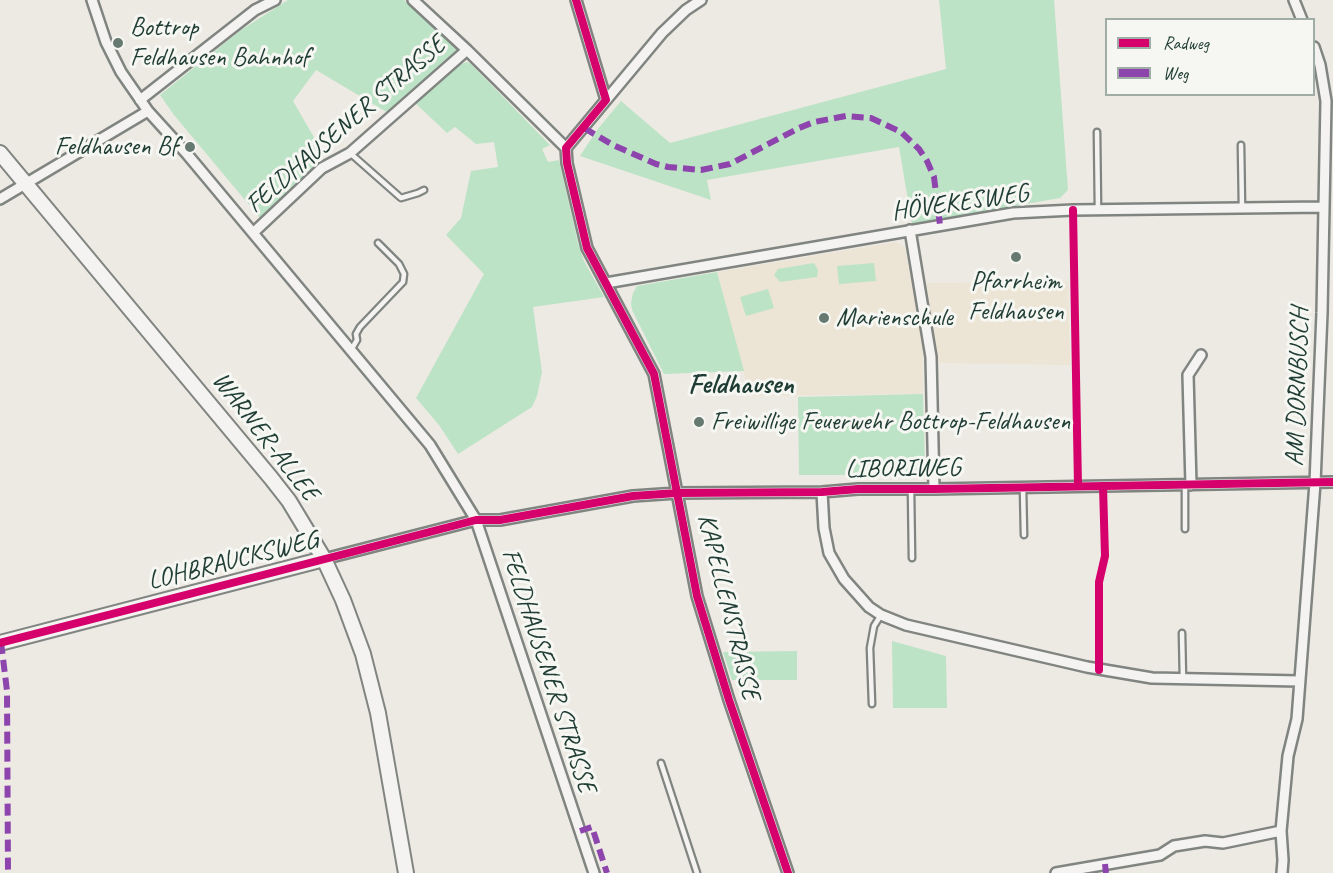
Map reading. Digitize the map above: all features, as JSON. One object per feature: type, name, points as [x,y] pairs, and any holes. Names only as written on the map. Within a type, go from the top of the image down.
[{"type":"street","name":"FELDHAUSENER STRASSE","points":[[92,0],[106,42],[121,72],[148,111],[188,154],[430,445],[476,520],[594,873]]},
{"type":"street","points":[[140,100],[247,17],[275,0]]},
{"type":"street","points":[[413,0],[566,148],[662,33],[686,9],[701,0]]},
{"type":"street","points":[[576,0],[606,100]]},
{"type":"street","points":[[1294,0],[1301,18]]},
{"type":"street","name":"FELDHAUSENER STRASSE","points":[[253,233],[322,168],[350,153],[467,50]]},
{"type":"street","name":"AM DORNBUSCH","points":[[1282,873],[1281,831],[1288,756],[1297,719],[1315,483],[1322,313],[1326,102],[1315,51]]},
{"type":"street","points":[[0,199],[148,111]]},
{"type":"street","name":"KAPELLENSTRASSE","points":[[566,148],[567,163],[587,248],[654,375],[697,596],[729,700],[788,873]]},
{"type":"street","name":"WARNER-ALLEE","points":[[0,153],[271,478],[289,501],[324,559],[343,600],[363,654],[378,713],[406,873]]},
{"type":"street","name":"HÖVEKESWEG","points":[[606,282],[1013,213],[1324,207]]},
{"type":"street","points":[[910,230],[931,357],[934,489]]},
{"type":"street","points":[[1188,485],[1188,375],[1201,355]]},
{"type":"street","name":"LIBORIWEG","points":[[476,520],[500,520],[633,496],[677,493],[1333,482]]},
{"type":"street","points":[[822,492],[824,528],[829,553],[844,579],[858,598],[881,615],[906,625],[1066,663],[1152,678],[1299,681]]},
{"type":"street","name":"LOHBRAUCKSWEG","points":[[0,643],[476,520]]},
{"type":"street","points":[[1056,873],[1106,868],[1160,855],[1174,846],[1205,842],[1223,843],[1281,831]]},
{"type":"lane","points":[[1097,132],[1098,210]]},
{"type":"lane","points":[[1241,145],[1242,208]]},
{"type":"lane","points":[[350,153],[401,198],[424,190]]},
{"type":"lane","points":[[351,350],[357,340],[356,334],[360,327],[403,282],[404,274],[399,264],[378,243]]},
{"type":"lane","points":[[1185,529],[1188,485]]},
{"type":"lane","points":[[1023,488],[1024,535]]},
{"type":"lane","points":[[911,489],[912,558]]},
{"type":"lane","points":[[872,704],[870,648],[874,626],[881,615]]},
{"type":"lane","points":[[1182,633],[1183,680]]},
{"type":"lane","points":[[661,763],[697,873]]},
{"type":"shaded area","name":"Marienschule","points":[[896,242],[905,248],[912,285],[923,351],[923,394],[750,396],[717,272]]},
{"type":"shaded area","points":[[1068,282],[1070,365],[939,363],[926,283]]},
{"type":"green space","points":[[288,0],[404,0],[460,52],[390,114],[316,70],[293,101],[315,139],[320,164],[260,218],[160,95],[241,30]]},
{"type":"green space","points":[[939,0],[1054,0],[1068,190],[1060,198],[912,224],[899,147],[707,180],[711,200],[580,156],[597,130],[621,101],[670,143],[946,69]]},
{"type":"green space","points":[[467,62],[550,145],[542,149],[548,162],[559,160],[578,243],[584,261],[604,297],[533,307],[542,372],[532,407],[458,454],[439,425],[416,398],[484,274],[446,235],[461,218],[471,171],[498,167],[494,142],[476,144],[455,127],[447,133],[414,102],[456,66]]},
{"type":"green space","points":[[814,263],[818,270],[817,277],[780,282],[774,275],[778,269]]},
{"type":"green space","points":[[874,263],[876,281],[839,284],[837,266]]},
{"type":"green space","points":[[717,272],[744,371],[664,374],[632,310],[633,293],[637,286]]},
{"type":"green space","points":[[768,289],[774,308],[746,316],[740,297]]},
{"type":"green space","points":[[923,394],[925,464],[919,473],[913,475],[799,475],[798,397]]},
{"type":"green space","points":[[892,641],[946,656],[947,708],[893,708]]},
{"type":"green space","points":[[797,651],[797,680],[732,680],[723,652]]},
{"type":"marked path","points":[[584,128],[613,145],[656,164],[701,170],[730,164],[814,122],[846,116],[871,118],[901,132],[919,149],[927,161],[934,177],[940,225]]},
{"type":"marked path","points":[[1,642],[7,691],[8,873]]},
{"type":"marked path","points":[[580,831],[592,827],[607,873]]},
{"type":"marked path","points":[[1105,864],[1106,873]]},
{"type":"cycle path","points":[[576,0],[606,100],[566,148],[567,163],[587,248],[654,374],[697,596],[729,700],[788,873]]},
{"type":"cycle path","points":[[1073,210],[1078,486]]},
{"type":"cycle path","points":[[0,643],[476,520],[500,520],[633,496],[677,493],[822,492],[858,489],[1333,482]]},
{"type":"cycle path","points":[[1099,670],[1099,582],[1105,556],[1103,486]]},
{"type":"place","name":"Bottrop Feldhausen Bahnhof","points":[[118,43]]},
{"type":"place","name":"Feldhausen Bf","points":[[190,147]]},
{"type":"place","name":"Pfarrheim Feldhausen","points":[[1016,257]]},
{"type":"place","name":"Marienschule","points":[[824,318]]},
{"type":"place","name":"Freiwillige Feuerwehr Bottrop-Feldhausen","points":[[699,422]]},
{"type":"district","name":"Feldhausen","points":[[741,386]]}]
